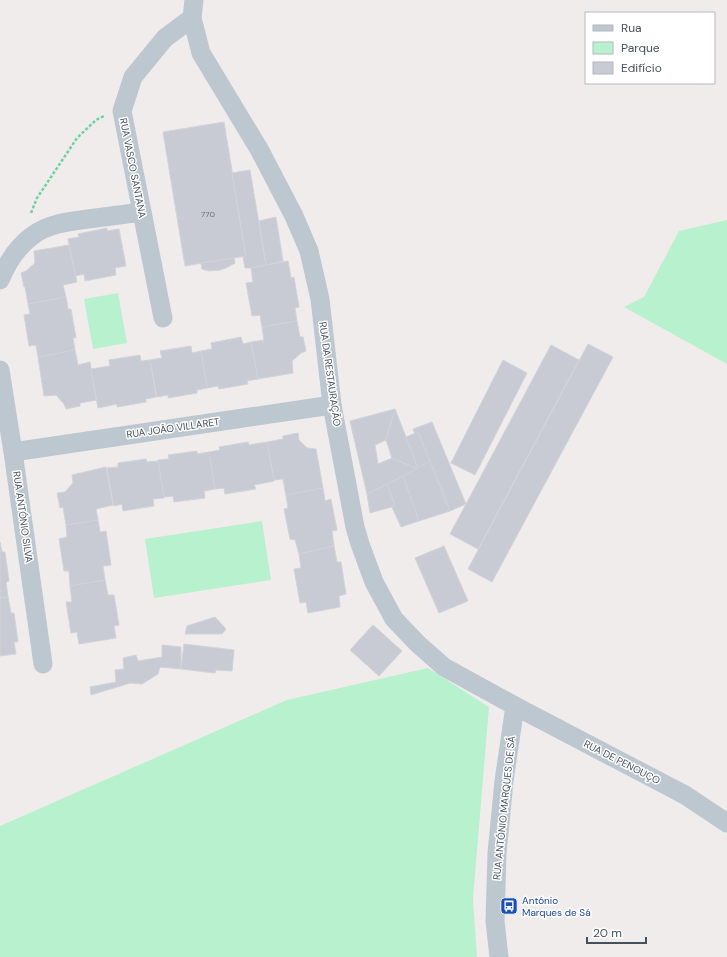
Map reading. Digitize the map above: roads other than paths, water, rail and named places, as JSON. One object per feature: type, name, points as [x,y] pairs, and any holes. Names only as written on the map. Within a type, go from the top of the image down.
[{"type":"street","name":"RUA VASCO SANTANA","points":[[164,318],[122,111],[133,77],[165,38],[193,9]]},
{"type":"street","name":"RUA DA RESTAURAÇÃO","points":[[193,9],[201,53],[259,149],[294,216],[309,251],[320,299],[332,405],[355,526],[374,582],[394,619],[418,644],[444,667],[515,706]]},
{"type":"street","points":[[0,280],[7,264],[19,248],[42,229],[64,222],[142,212]]},
{"type":"street","name":"RUA ANTÓNIO SILVA","points":[[0,370],[43,664]]},
{"type":"street","name":"RUA JOÃO VILLARET","points":[[13,452],[332,405]]},
{"type":"street","name":"RUA DE PENOUÇO","points":[[515,706],[685,795],[727,823]]},
{"type":"street","name":"RUA ANTÓNIO MARQUES DE SÁ","points":[[499,957],[495,921],[497,854],[504,781],[515,706]]},
{"type":"place","name":"António Marques de Sá","points":[[509,906]]}]
